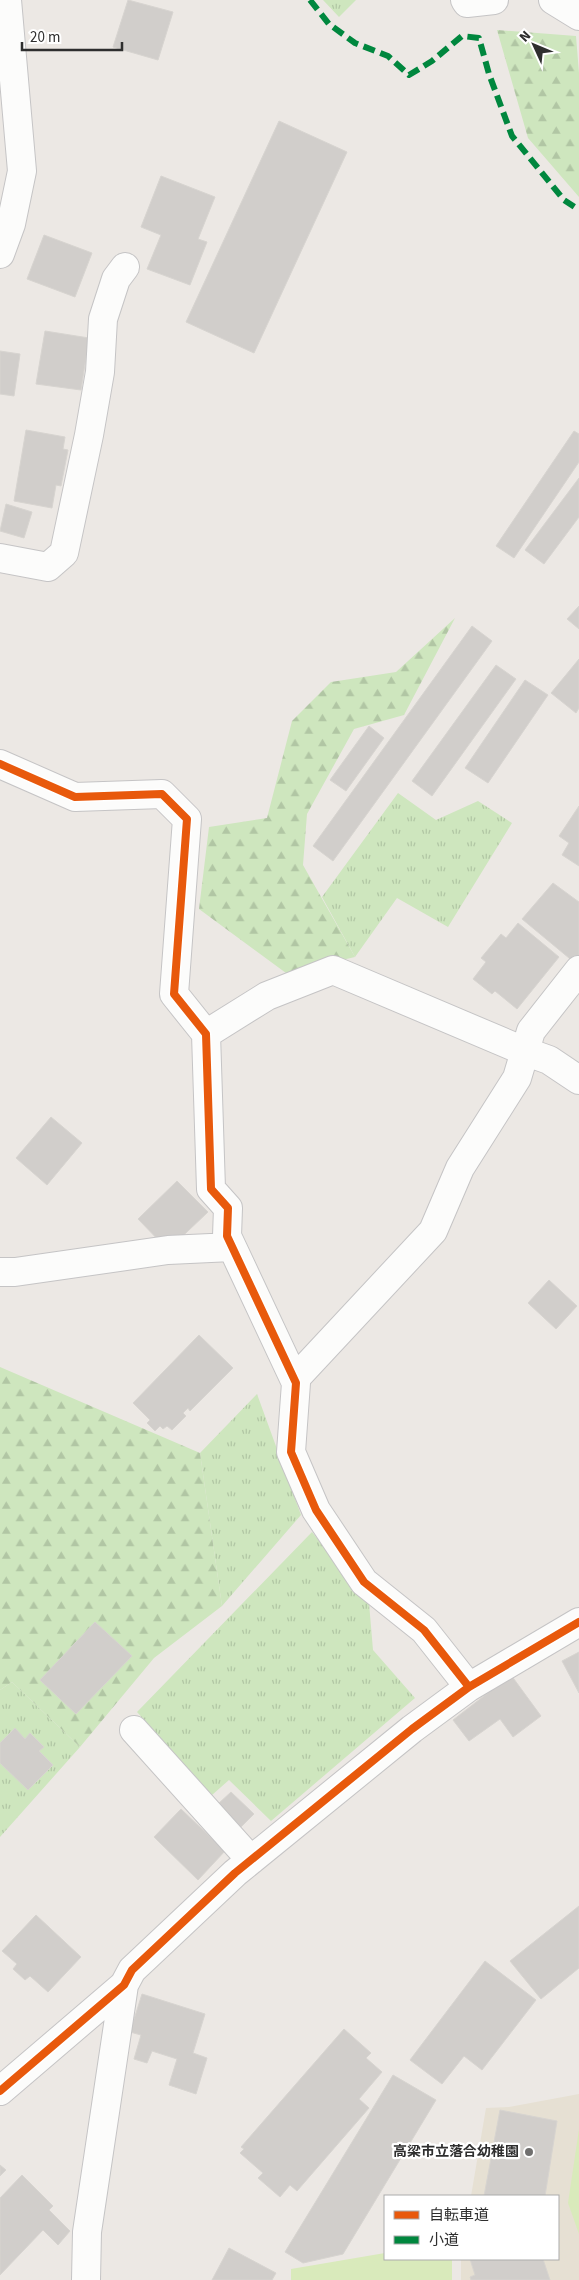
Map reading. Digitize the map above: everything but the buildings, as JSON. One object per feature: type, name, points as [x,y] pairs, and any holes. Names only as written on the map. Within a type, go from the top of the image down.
[{"type":"street","points":[[0,254],[11,224],[22,171],[7,0]]},
{"type":"street","points":[[465,0],[467,3],[494,0]]},
{"type":"street","points":[[553,0],[579,16]]},
{"type":"street","points":[[0,558],[48,567],[64,553],[100,372],[103,319],[116,279],[125,267]]},
{"type":"street","points":[[0,764],[75,797],[162,794],[187,818],[174,994],[206,1034],[211,1189],[228,1208],[227,1236],[295,1379],[291,1452],[316,1510],[364,1582],[424,1630],[469,1687]]},
{"type":"street","points":[[206,1034],[267,996],[334,970],[549,1060],[579,1080]]},
{"type":"street","points":[[295,1379],[433,1231],[460,1168],[517,1078],[531,1031],[579,970]]},
{"type":"street","points":[[0,1272],[15,1272],[168,1250],[232,1247]]},
{"type":"street","points":[[86,2280],[87,2232],[124,1985],[132,1970],[251,1860],[412,1729],[469,1687],[579,1622]]},
{"type":"street","points":[[134,1730],[251,1860]]},
{"type":"street","points":[[0,2090],[124,1985]]},
{"type":"shaded area","name":"高梁市立落合幼稚園","points":[[579,2094],[579,2280],[461,2280],[461,2260],[559,2260],[559,2195],[471,2195],[486,2108],[509,2107]]},
{"type":"green space","points":[[323,0],[356,0],[339,17]]},
{"type":"green space","points":[[497,30],[576,36],[579,73],[579,197],[528,138]]},
{"type":"green space","points":[[455,618],[404,715],[354,729],[307,814],[303,865],[355,957],[286,973],[199,909],[209,827],[267,818],[292,721],[331,682],[396,672]]},
{"type":"green space","points":[[398,793],[436,820],[478,801],[512,823],[448,927],[397,898],[355,957],[322,897]]},
{"type":"green space","points":[[0,1367],[200,1453],[222,1606],[154,1658],[80,1747],[12,1682],[0,1690]]},
{"type":"green space","points":[[257,1394],[301,1515],[222,1606],[200,1453]]},
{"type":"green space","points":[[312,1532],[369,1603],[373,1650],[415,1698],[271,1821],[229,1780],[212,1795],[137,1712]]},
{"type":"green space","points":[[12,1682],[80,1747],[0,1837],[0,1690]]},
{"type":"green space","points":[[579,2129],[579,2234],[568,2203]]},
{"type":"green space","points":[[384,2253],[384,2260],[452,2260],[452,2280],[291,2280],[291,2269]]},
{"type":"marked path","points":[[310,0],[329,24],[355,43],[388,56],[409,75],[432,61],[462,36],[479,38],[489,74],[512,136],[564,200],[579,210]]},
{"type":"cycle path","points":[[0,764],[75,797],[162,794],[187,819],[174,994],[206,1034],[211,1189],[228,1208],[227,1236],[296,1383],[291,1452],[316,1510],[364,1582],[424,1630],[469,1687]]},
{"type":"cycle path","points":[[0,2091],[124,1985],[132,1970],[235,1873],[412,1729],[469,1687],[579,1622]]},
{"type":"place","name":"高梁市立落合幼稚園","points":[[529,2152]]}]
